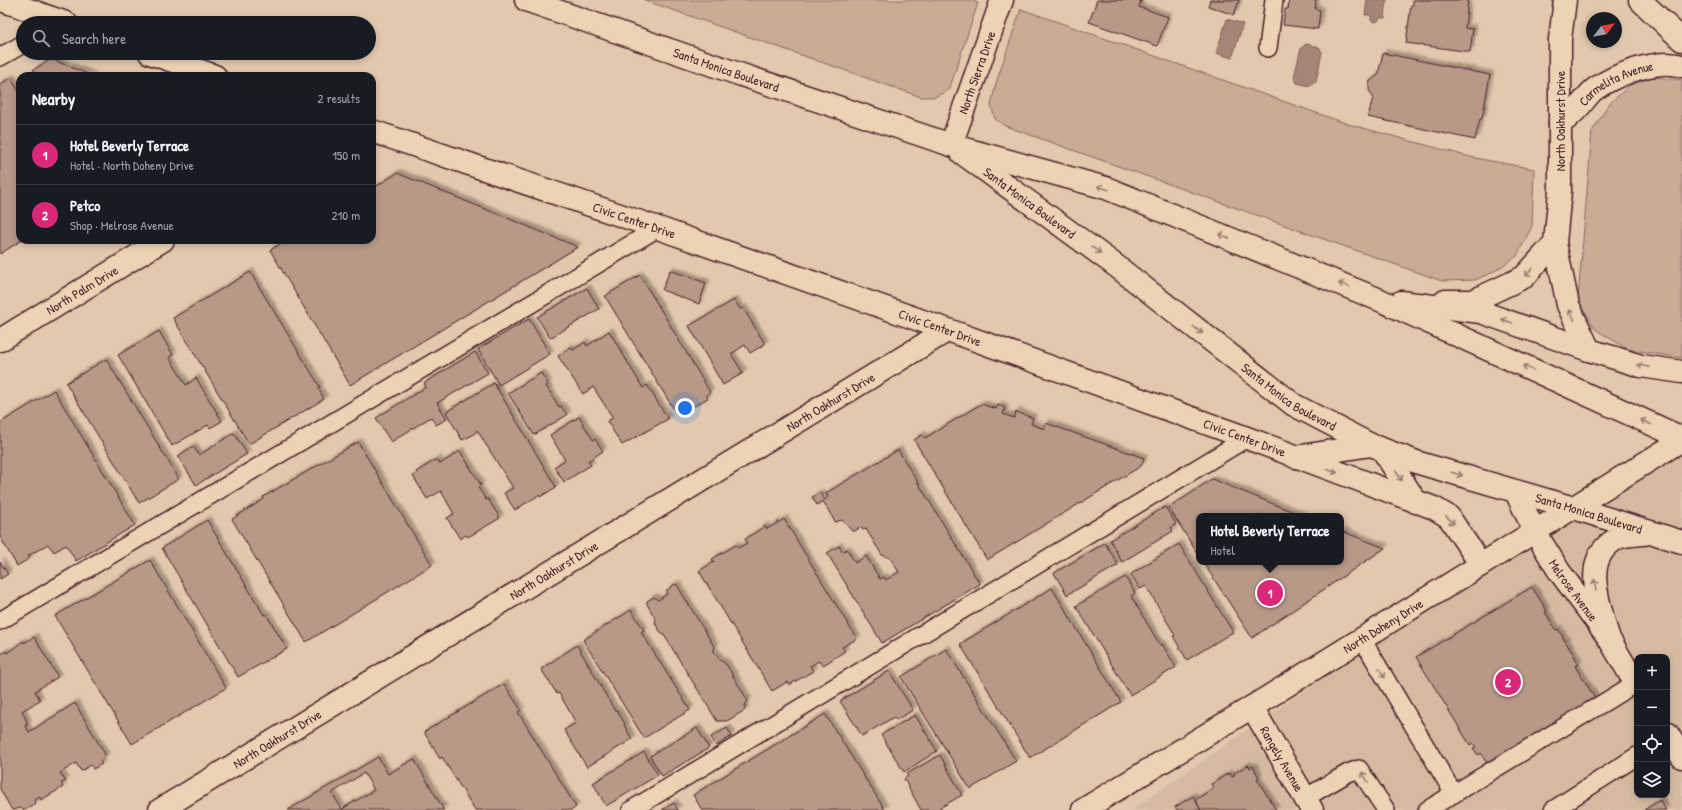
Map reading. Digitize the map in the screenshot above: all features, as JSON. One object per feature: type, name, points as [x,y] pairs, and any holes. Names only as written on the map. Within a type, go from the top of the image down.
[{"type":"street","points":[[1,0],[45,16]]},
{"type":"street","name":"Santa Monica Boulevard","points":[[526,0],[951,145],[1106,188],[1380,300],[1682,439]]},
{"type":"street","name":"North Sierra Drive","points":[[951,145],[1002,0]]},
{"type":"street","name":"North Oakhurst Drive","points":[[1565,0],[1560,39],[1560,124],[1558,147],[1560,191],[1555,243],[1568,305],[1589,350]]},
{"type":"street","points":[[1640,0],[1682,40]]},
{"type":"street","points":[[170,60],[204,72]]},
{"type":"street","name":"Carmelita Avenue","points":[[1560,124],[1576,110],[1594,90],[1621,74],[1648,66],[1677,64],[1682,66]]},
{"type":"street","name":"Civic Center Drive","points":[[376,132],[658,228],[948,330],[1247,438],[1434,508],[1449,518],[1458,529],[1480,565]]},
{"type":"street","name":"Santa Monica Boulevard","points":[[951,145],[1115,265],[1294,405],[1377,447],[1419,463],[1656,532],[1682,542]]},
{"type":"street","points":[[1380,300],[1473,301],[1524,277],[1555,243]]},
{"type":"street","name":"North Palm Drive","points":[[0,340],[156,244]]},
{"type":"street","points":[[1380,300],[1480,312],[1589,350],[1641,366],[1682,372]]},
{"type":"street","name":"North Oakhurst Drive","points":[[160,810],[948,330]]},
{"type":"street","name":"North Doheny Drive","points":[[1083,810],[1574,508],[1682,439]]},
{"type":"street","points":[[1295,457],[1377,447],[1416,502]]},
{"type":"street","name":"Melrose Avenue","points":[[1516,492],[1535,532],[1559,571],[1608,636],[1634,682]]},
{"type":"street","points":[[1608,636],[1594,581],[1596,563],[1607,546],[1619,537],[1656,532]]},
{"type":"street","name":"Rangely Avenue","points":[[1252,707],[1308,804]]},
{"type":"street","points":[[1670,738],[1682,757]]},
{"type":"lane","points":[[1268,48],[1274,0]]},
{"type":"lane","points":[[0,58],[16,48]]},
{"type":"lane","points":[[0,622],[658,228]]},
{"type":"lane","points":[[631,810],[1247,438]]},
{"type":"lane","points":[[1362,639],[1454,794]]},
{"type":"lane","points":[[1427,810],[1634,686]]},
{"type":"lane","points":[[1553,810],[1634,758]]},
{"type":"lane","points":[[1308,804],[1348,772],[1359,769],[1386,810]]},
{"type":"shaded area","points":[[644,0],[970,0],[978,3],[949,90],[935,97],[921,97]]},
{"type":"shaded area","points":[[1367,0],[1387,0],[1385,18],[1380,18],[1375,22],[1371,20],[1371,15],[1365,15]]},
{"type":"shaded area","points":[[1021,9],[1348,124],[1470,157],[1534,169],[1532,226],[1517,256],[1493,272],[1475,280],[1442,281],[1005,126],[995,119],[991,105],[996,83]]},
{"type":"shaded area","points":[[1227,19],[1243,24],[1232,58],[1216,53]]},
{"type":"shaded area","points":[[1306,44],[1319,47],[1322,52],[1316,82],[1309,86],[1297,83],[1294,77],[1301,48]]},
{"type":"shaded area","points":[[1653,77],[1682,80],[1682,358],[1627,349],[1595,329],[1578,299],[1592,132],[1608,105],[1630,85]]},
{"type":"shaded area","points":[[1682,428],[1682,810],[1132,810]]},
{"type":"building","points":[[1097,0],[1141,0],[1139,7],[1168,17],[1157,46],[1089,22]]},
{"type":"building","points":[[1210,0],[1239,0],[1234,15],[1208,6]]},
{"type":"building","points":[[1289,0],[1316,0],[1315,9],[1320,10],[1318,29],[1283,25],[1285,9],[1288,9]]},
{"type":"building","points":[[1413,0],[1468,0],[1465,28],[1473,29],[1470,52],[1406,43]]},
{"type":"building","points":[[1383,53],[1490,75],[1482,119],[1480,119],[1475,140],[1368,117],[1373,97],[1369,90],[1369,84],[1370,81],[1378,75]]},
{"type":"building","points":[[49,60],[53,60],[83,72],[34,72],[33,70]]},
{"type":"building","points":[[11,78],[16,86],[16,244],[0,254],[0,84]]},
{"type":"building","points":[[397,173],[578,247],[350,385],[270,250],[280,244],[376,244],[376,186]]},
{"type":"building","points":[[670,270],[706,283],[699,304],[662,290]]},
{"type":"building","points":[[250,272],[320,387],[318,388],[324,399],[249,444],[173,318]]},
{"type":"building","points":[[640,275],[710,392],[706,395],[708,398],[683,413],[681,410],[676,413],[605,296]]},
{"type":"building","points":[[587,288],[599,309],[550,338],[537,317]]},
{"type":"building","points":[[734,300],[740,309],[743,308],[765,344],[750,353],[745,345],[731,354],[743,373],[723,385],[689,326]]},
{"type":"building","points":[[529,319],[550,354],[499,385],[478,349]]},
{"type":"building","points":[[159,331],[173,355],[169,357],[186,385],[196,378],[222,421],[210,428],[208,425],[172,446],[118,355]]},
{"type":"building","points":[[609,331],[643,388],[647,385],[668,419],[622,445],[607,421],[613,418],[593,387],[583,394],[558,356],[570,347],[573,350],[585,342],[587,346]]},
{"type":"building","points":[[475,352],[488,373],[437,403],[447,419],[436,425],[431,417],[391,442],[376,418],[426,387],[424,383]]},
{"type":"building","points":[[106,359],[179,479],[139,503],[66,383]]},
{"type":"building","points":[[541,373],[548,384],[546,386],[559,407],[561,406],[567,415],[534,435],[508,393]]},
{"type":"building","points":[[494,383],[556,487],[540,497],[539,495],[515,510],[504,493],[513,488],[477,430],[473,435],[462,440],[446,412]]},
{"type":"building","points":[[54,390],[135,525],[76,561],[66,545],[54,552],[48,544],[28,556],[30,558],[17,566],[0,537],[0,423]]},
{"type":"building","points":[[981,404],[996,409],[998,405],[1005,408],[1003,414],[1014,418],[1016,412],[1033,418],[1031,424],[1044,429],[1046,423],[1144,458],[1141,466],[987,560],[914,440],[922,435],[925,438]]},
{"type":"building","points":[[579,417],[593,440],[595,439],[603,451],[588,461],[591,465],[564,482],[554,467],[565,460],[550,435]]},
{"type":"building","points":[[234,433],[247,454],[196,485],[178,456],[193,446],[199,455]]},
{"type":"building","points":[[358,442],[432,565],[306,642],[232,519],[264,499],[263,497]]},
{"type":"building","points":[[898,450],[980,584],[882,643],[827,553],[839,546],[842,552],[847,549],[855,563],[866,556],[880,579],[884,577],[886,580],[899,572],[890,558],[882,555],[866,529],[863,530],[861,527],[853,532],[842,520],[835,522],[823,501],[817,505],[812,497],[820,493],[825,500],[828,497],[826,493]]},
{"type":"building","points":[[460,451],[481,485],[478,487],[486,500],[488,499],[500,518],[468,537],[466,535],[460,539],[447,518],[454,514],[441,491],[427,499],[413,476],[417,473],[416,472],[437,459],[440,464]]},
{"type":"building","points":[[1212,479],[1296,513],[1196,513],[1196,551],[1169,508]]},
{"type":"building","points":[[1165,507],[1176,524],[1171,527],[1173,531],[1122,562],[1110,540]]},
{"type":"building","points":[[784,519],[857,639],[842,647],[845,651],[822,666],[819,661],[810,666],[813,671],[789,685],[787,682],[772,691],[699,571],[714,562],[712,559],[736,545],[738,548],[747,543],[745,539],[765,526],[767,529]]},
{"type":"building","points":[[207,520],[264,615],[266,614],[287,649],[238,677],[162,548]]},
{"type":"building","points":[[1344,532],[1385,548],[1252,638],[1205,565],[1344,565]]},
{"type":"building","points":[[1105,543],[1118,565],[1067,595],[1054,573]]},
{"type":"building","points":[[1179,544],[1233,632],[1187,660],[1173,636],[1175,635],[1146,586],[1140,589],[1131,574]]},
{"type":"building","points":[[150,560],[226,688],[132,744],[55,616]]},
{"type":"building","points":[[0,562],[8,574],[0,579]]},
{"type":"building","points":[[1125,577],[1135,593],[1131,596],[1160,645],[1162,644],[1176,667],[1130,695],[1076,606]]},
{"type":"building","points":[[675,584],[715,648],[713,650],[721,661],[726,664],[748,701],[745,705],[745,710],[727,721],[717,721],[655,623],[656,620],[647,604],[647,601],[654,597],[658,600],[667,594],[667,590]]},
{"type":"building","points":[[1532,587],[1547,611],[1545,612],[1556,630],[1558,629],[1579,664],[1575,666],[1595,698],[1487,764],[1481,753],[1478,755],[1473,748],[1476,747],[1473,743],[1470,745],[1416,657]]},
{"type":"building","points":[[1052,588],[1121,702],[1030,758],[960,644]]},
{"type":"building","points":[[631,610],[644,630],[641,632],[690,710],[644,738],[583,640]]},
{"type":"building","points":[[34,637],[58,677],[35,691],[40,700],[22,711],[28,724],[25,725],[29,732],[75,703],[106,756],[100,761],[102,764],[93,769],[91,765],[81,771],[76,763],[60,773],[66,781],[61,783],[63,787],[41,800],[40,797],[34,800],[36,803],[25,810],[21,808],[12,810],[0,789],[0,655],[6,651],[7,653],[23,641],[24,643]]},
{"type":"building","points":[[577,645],[615,711],[617,710],[632,739],[587,767],[564,730],[576,723],[559,693],[557,694],[541,669]]},
{"type":"building","points":[[946,649],[1016,761],[970,789],[901,677]]},
{"type":"building","points":[[889,671],[913,710],[896,720],[894,717],[862,736],[840,701]]},
{"type":"building","points":[[504,684],[521,710],[518,712],[576,807],[572,810],[475,810],[442,757],[440,759],[424,732]]},
{"type":"building","points":[[825,714],[885,810],[702,810],[693,795]]},
{"type":"building","points":[[915,715],[937,751],[904,772],[881,735]]},
{"type":"building","points":[[697,728],[709,748],[662,776],[650,756]]},
{"type":"building","points":[[727,728],[732,736],[716,746],[711,737]]},
{"type":"building","points":[[644,752],[658,775],[606,806],[593,783]]},
{"type":"building","points":[[940,755],[962,795],[936,810],[921,810],[904,779],[908,776],[907,774]]},
{"type":"building","points":[[378,757],[388,774],[414,759],[444,810],[288,810]],"holes":[[[364,773],[374,790],[342,809],[332,793]]]},
{"type":"building","points":[[1248,765],[1250,768],[1253,766],[1259,778],[1257,779],[1276,810],[1201,810],[1195,800],[1214,788],[1211,784],[1229,773],[1232,777],[1234,776],[1234,773]]},
{"type":"building","points":[[1193,796],[1201,810],[1177,810],[1175,807]]},
{"type":"building","points":[[1660,800],[1666,810],[1644,810]]},
{"type":"building","points":[[674,803],[678,810],[662,810]]},
{"type":"place","name":"Hotel Beverly Terrace","points":[[1270,593]]},
{"type":"place","name":"Petco","points":[[1508,682]]}]
